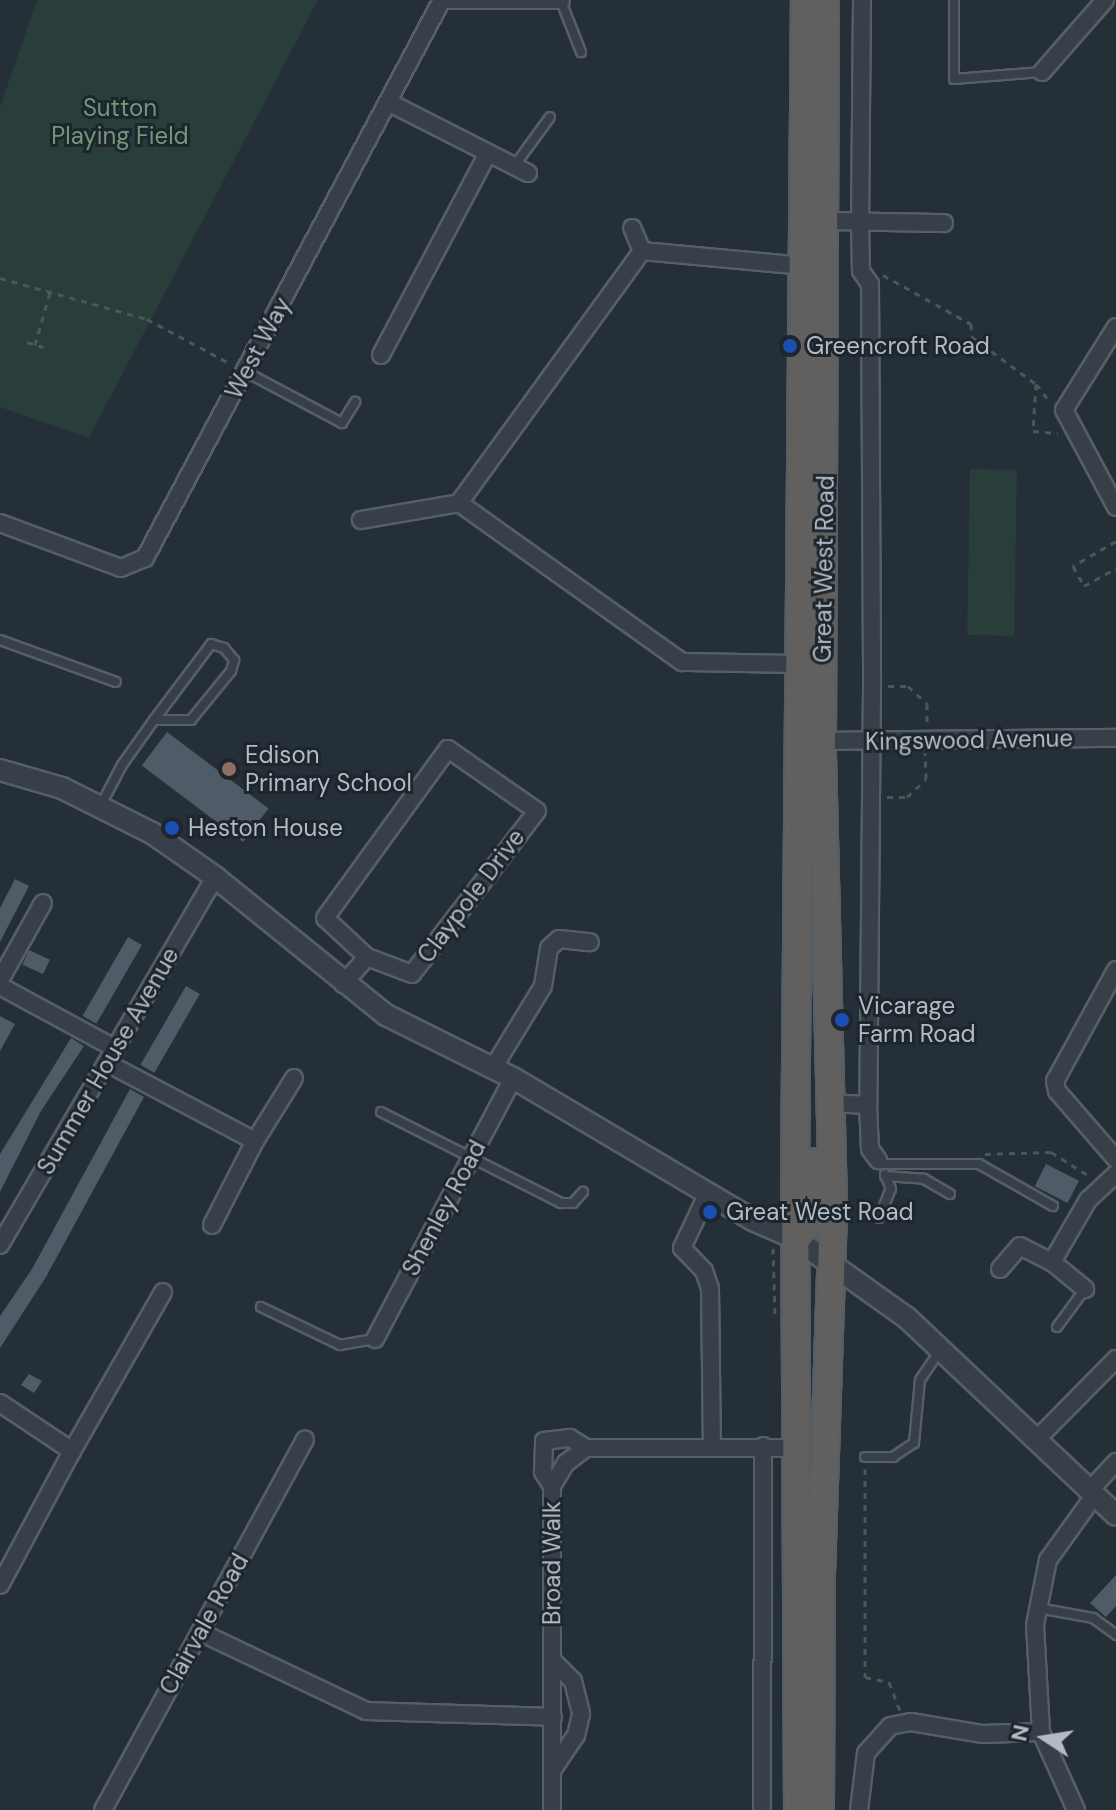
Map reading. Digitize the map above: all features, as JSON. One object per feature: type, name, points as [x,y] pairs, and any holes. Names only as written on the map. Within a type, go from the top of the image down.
[{"type":"highway","name":"Great West Road","points":[[798,1810],[799,1448],[785,1241],[802,664],[805,0]]},
{"type":"highway","name":"Great West Road","points":[[820,1810],[831,1264],[822,741],[825,0]]},
{"type":"highway","points":[[785,1241],[813,1220],[814,1149],[827,1116]]},
{"type":"street","name":"West Way","points":[[0,523],[121,568],[135,566],[145,558],[442,0]]},
{"type":"street","points":[[449,0],[561,0]]},
{"type":"street","points":[[862,0],[861,271],[870,284],[872,797],[868,1105],[870,1149],[879,1162]]},
{"type":"street","points":[[1042,72],[1105,0]]},
{"type":"street","points":[[388,102],[487,155],[521,169]]},
{"type":"street","points":[[381,355],[487,155]]},
{"type":"street","points":[[825,221],[944,223]]},
{"type":"street","points":[[632,228],[642,251]]},
{"type":"street","points":[[642,251],[804,266]]},
{"type":"street","points":[[361,520],[459,503],[642,251]]},
{"type":"street","points":[[1116,327],[1064,410],[1116,507]]},
{"type":"street","points":[[459,503],[682,662],[802,664]]},
{"type":"street","name":"Kingswood Avenue","points":[[822,741],[1116,738]]},
{"type":"street","name":"Claypole Drive","points":[[448,749],[537,811],[412,974],[367,957],[325,918],[448,749]]},
{"type":"street","points":[[0,770],[101,805],[215,877],[343,984],[386,1015],[513,1078],[785,1241],[831,1264],[942,1348],[1116,1515]]},
{"type":"street","name":"Summer House Avenue","points":[[0,1245],[215,877]]},
{"type":"street","points":[[43,903],[0,983],[111,1056],[255,1141]]},
{"type":"street","points":[[493,1068],[543,986],[549,948],[559,939],[590,942]]},
{"type":"street","points":[[343,984],[367,957]]},
{"type":"street","points":[[1116,970],[1058,1074],[1057,1091],[1116,1159]]},
{"type":"street","points":[[212,1225],[255,1141],[294,1078]]},
{"type":"street","name":"Shenley Road","points":[[375,1339],[513,1078]]},
{"type":"street","points":[[827,1116],[868,1105]]},
{"type":"street","points":[[1052,1262],[1088,1200],[1116,1174]]},
{"type":"street","points":[[708,1193],[682,1248],[704,1271],[710,1288],[712,1446]]},
{"type":"street","points":[[1000,1269],[1020,1246],[1052,1262],[1085,1289]]},
{"type":"street","points":[[0,1585],[163,1292]]},
{"type":"street","points":[[1036,1440],[1116,1359]]},
{"type":"street","points":[[0,1403],[72,1451]]},
{"type":"street","points":[[552,1486],[543,1472],[544,1441],[570,1438],[586,1448],[799,1448]]},
{"type":"street","name":"Clairvale Road","points":[[103,1810],[305,1439]]},
{"type":"street","points":[[762,1810],[763,1446]]},
{"type":"street","name":"Broad Walk","points":[[552,1810],[552,1486],[566,1463],[586,1448]]},
{"type":"street","points":[[1076,1810],[1041,1732],[1037,1608],[1048,1560],[1091,1493],[1116,1462]]},
{"type":"street","points":[[200,1632],[366,1711],[553,1717]]},
{"type":"street","points":[[553,1661],[573,1681],[581,1714],[576,1735],[553,1770]]},
{"type":"street","points":[[859,1810],[866,1753],[883,1731],[903,1723],[998,1736],[1041,1732]]},
{"type":"lane","points":[[561,0],[581,52]]},
{"type":"lane","points":[[954,0],[954,79],[1042,72]]},
{"type":"lane","points":[[521,169],[550,117]]},
{"type":"lane","points":[[246,372],[342,423],[355,402]]},
{"type":"lane","points":[[0,640],[116,682]]},
{"type":"lane","points":[[101,805],[154,720],[211,644],[224,648],[234,660],[231,671],[191,720],[154,720]]},
{"type":"lane","points":[[381,1112],[561,1203],[573,1203],[583,1192]]},
{"type":"lane","points":[[879,1218],[891,1189],[879,1162],[979,1164],[1053,1206]]},
{"type":"lane","points":[[885,1176],[924,1179],[950,1194]]},
{"type":"lane","points":[[1057,1327],[1085,1289]]},
{"type":"lane","points":[[261,1307],[340,1345],[375,1339]]},
{"type":"lane","points":[[865,1457],[893,1457],[914,1443],[920,1380],[942,1348]]},
{"type":"lane","points":[[1037,1608],[1093,1618],[1116,1635]]},
{"type":"path","points":[[861,271],[887,276],[971,324],[972,337],[1036,384],[1064,410]]},
{"type":"path","points":[[0,278],[147,319],[246,372]]},
{"type":"path","points":[[35,345],[50,292]]},
{"type":"path","points":[[27,342],[43,347]]},
{"type":"path","points":[[1036,384],[1033,431],[1075,434]]},
{"type":"path","points":[[1116,541],[1073,566],[1084,586],[1116,568]]},
{"type":"path","points":[[872,685],[908,686],[927,704],[926,779],[907,797],[872,797]]},
{"type":"path","points":[[773,1313],[785,1241]]},
{"type":"path","points":[[865,1457],[865,1677],[889,1682],[903,1723]]},
{"type":"green space","name":"Sutton Playing Field","points":[[37,0],[318,0],[89,438],[0,407],[0,107]]},
{"type":"green space","points":[[970,469],[1017,470],[1014,636],[967,635]]},
{"type":"building","points":[[167,732],[268,808],[243,842],[142,766]]},
{"type":"building","points":[[15,879],[29,886],[0,942],[0,908]]},
{"type":"building","points":[[128,937],[142,945],[96,1024],[83,1016]]},
{"type":"building","points":[[29,950],[50,960],[43,974],[22,965]]},
{"type":"building","points":[[186,986],[200,994],[154,1073],[140,1065]]},
{"type":"building","points":[[0,1016],[15,1024],[0,1051]]},
{"type":"building","points":[[71,1038],[84,1046],[41,1111],[0,1192],[0,1154]]},
{"type":"building","points":[[130,1089],[144,1097],[46,1277],[0,1348],[0,1316],[32,1269]]},
{"type":"building","points":[[1046,1164],[1079,1181],[1068,1203],[1035,1186]]},
{"type":"building","points":[[29,1374],[42,1381],[34,1393],[21,1385]]},
{"type":"building","points":[[1116,1575],[1116,1606],[1106,1617],[1090,1603]]},
{"type":"place","name":"Greencroft Road","points":[[790,346]]},
{"type":"place","name":"Edison Primary School","points":[[229,769]]},
{"type":"place","name":"Heston House","points":[[172,828]]},
{"type":"place","name":"Vicarage Farm Road","points":[[842,1020]]},
{"type":"place","name":"Great West Road","points":[[710,1212]]}]
